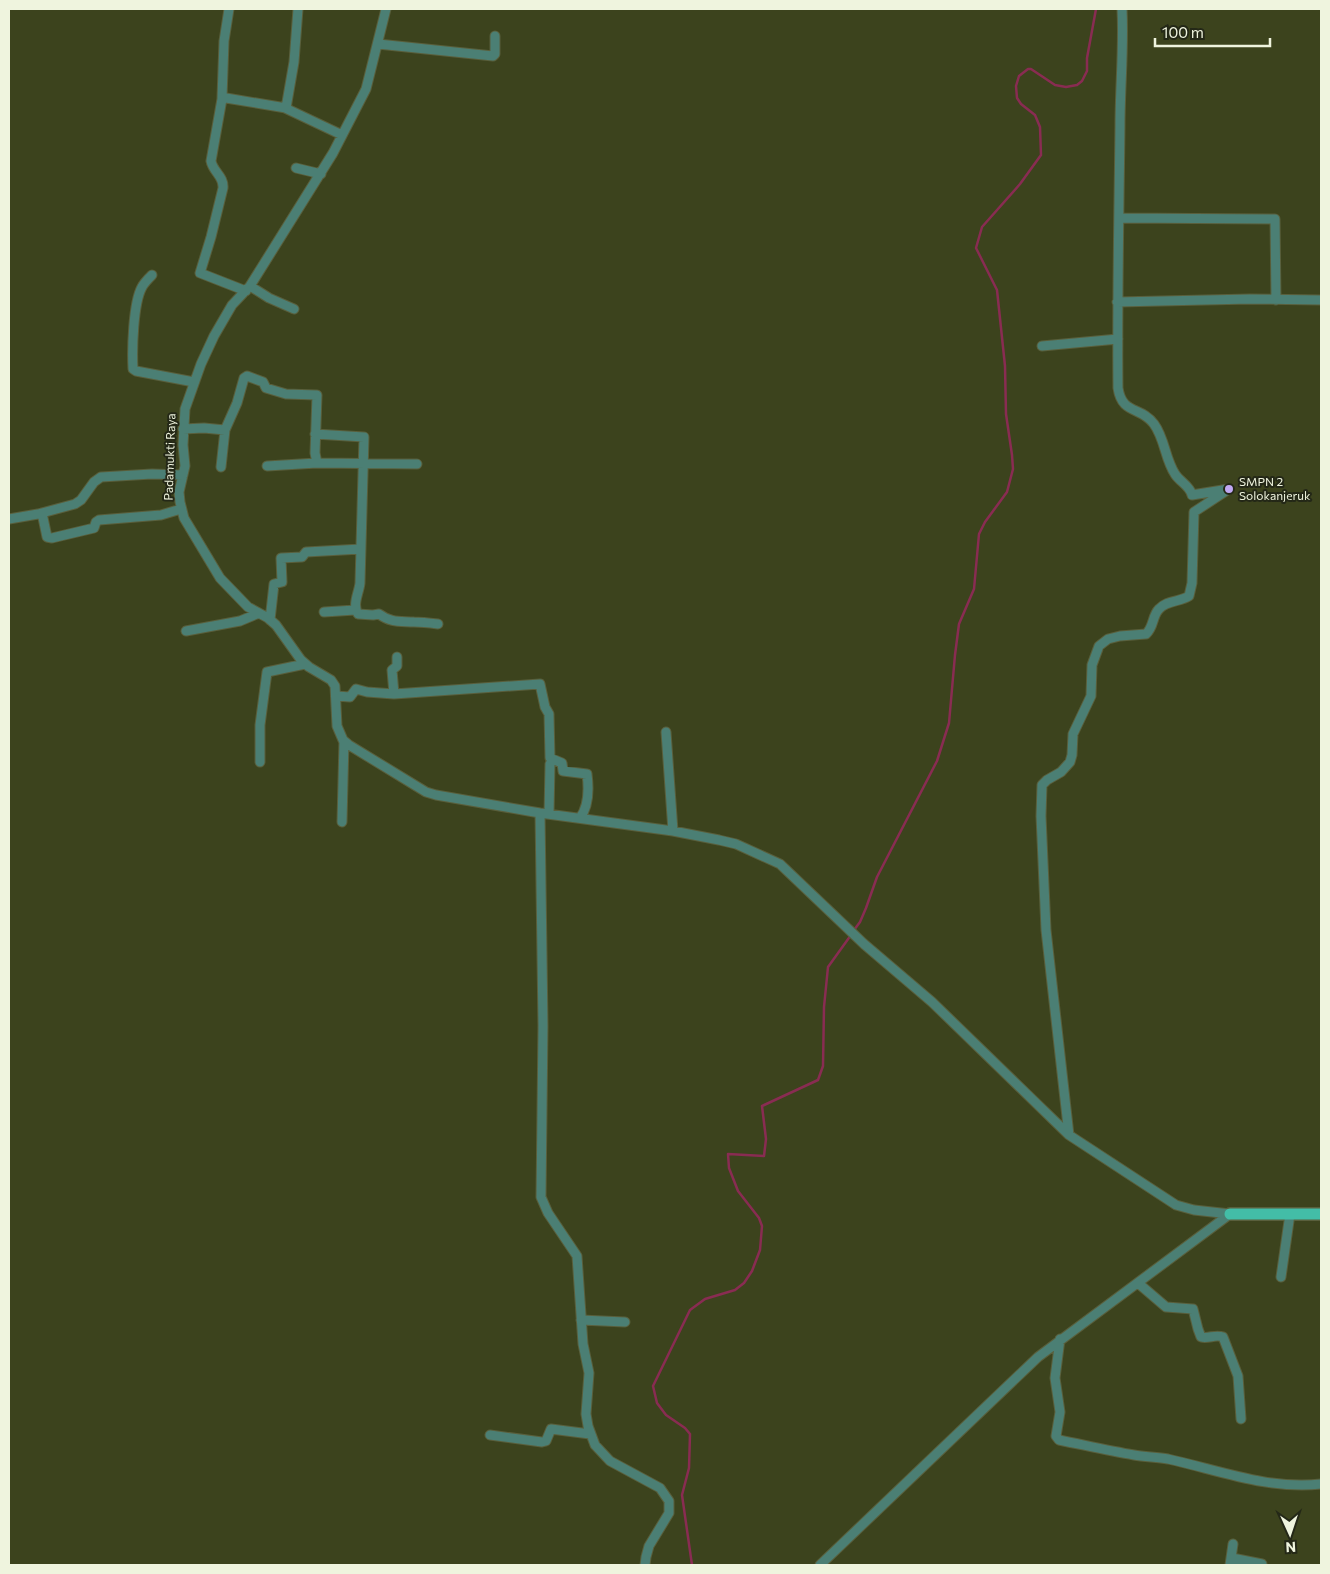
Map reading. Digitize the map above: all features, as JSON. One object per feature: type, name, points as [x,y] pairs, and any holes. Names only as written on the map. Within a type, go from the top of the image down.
[{"type":"main road","points":[[1230,1214],[1321,1214]]},
{"type":"street","points":[[229,9],[224,42],[222,98],[210,161],[222,180],[223,188],[200,272],[248,288],[294,309]]},
{"type":"street","points":[[285,108],[287,106],[293,66],[298,9]]},
{"type":"street","name":"Padamukti Raya","points":[[337,696],[335,686],[331,680],[305,664],[285,635],[270,620],[248,607],[220,578],[184,518],[179,492],[185,458],[183,429],[185,409],[194,382],[214,336],[232,306],[248,288],[321,174],[366,89],[382,45],[386,9]]},
{"type":"street","points":[[1069,1134],[1046,930],[1041,810],[1042,785],[1061,772],[1070,762],[1073,749],[1073,734],[1091,696],[1092,665],[1099,646],[1108,639],[1146,634],[1151,628],[1159,608],[1190,596],[1194,512],[1228,489],[1192,495],[1189,488],[1175,474],[1163,441],[1154,425],[1148,418],[1122,403],[1119,397],[1117,302],[1120,84],[1123,39],[1122,9]]},
{"type":"street","points":[[382,45],[493,56],[495,54],[495,36]]},
{"type":"street","points":[[222,98],[285,108],[342,134]]},
{"type":"street","points":[[296,168],[321,174]]},
{"type":"street","points":[[1119,218],[1275,219],[1276,300]]},
{"type":"street","points":[[152,275],[142,286],[139,293],[135,319],[133,368],[136,371],[194,382]]},
{"type":"street","points":[[1117,302],[1250,299],[1321,300]]},
{"type":"street","points":[[1042,346],[1118,339]]},
{"type":"street","points":[[221,466],[225,430],[246,376],[263,382],[266,388],[283,393],[317,395],[315,434],[317,463]]},
{"type":"street","points":[[183,429],[225,430]]},
{"type":"street","points":[[315,434],[363,436],[360,585],[356,596],[355,610],[358,614],[379,614],[387,620],[397,622],[438,624]]},
{"type":"street","points":[[267,466],[317,463],[417,464]]},
{"type":"street","points":[[9,519],[75,504],[81,500],[94,482],[101,477],[152,474],[183,475]]},
{"type":"street","points":[[42,513],[47,537],[52,538],[94,528],[99,520],[161,515],[181,509]]},
{"type":"street","points":[[270,620],[274,584],[282,582],[281,558],[302,557],[306,552],[361,549]]},
{"type":"street","points":[[324,612],[355,610]]},
{"type":"street","points":[[186,631],[240,621],[259,613]]},
{"type":"street","points":[[394,694],[392,670],[397,666],[397,658]]},
{"type":"street","points":[[260,762],[260,731],[267,672],[305,664]]},
{"type":"street","points":[[342,822],[344,741],[337,726],[337,696],[350,697],[358,689],[367,692],[394,694],[541,684],[545,707],[549,714],[550,758],[562,763],[563,771],[587,774],[589,789],[583,814],[580,818]]},
{"type":"street","points":[[666,732],[673,832]]},
{"type":"street","points":[[344,741],[426,792],[544,814],[673,832],[736,844],[780,864],[864,944],[932,1002],[1069,1134],[1176,1205],[1194,1210],[1230,1214]]},
{"type":"street","points":[[550,764],[544,814],[541,1197],[548,1213],[577,1256],[583,1344],[589,1373],[586,1414],[590,1434],[595,1446],[607,1458],[627,1471],[655,1484],[664,1492],[667,1498],[669,1513],[649,1546],[646,1565]]},
{"type":"street","points":[[820,1565],[993,1398],[1060,1339],[1230,1214]]},
{"type":"street","points":[[1281,1277],[1290,1214]]},
{"type":"street","points":[[1138,1283],[1166,1306],[1193,1309],[1201,1336],[1205,1338],[1217,1335],[1223,1337],[1238,1376],[1241,1419]]},
{"type":"street","points":[[581,1320],[625,1322]]},
{"type":"street","points":[[1060,1339],[1055,1378],[1060,1412],[1056,1436],[1059,1440],[1134,1455],[1165,1458],[1229,1475],[1267,1482],[1321,1484]]},
{"type":"street","points":[[490,1435],[542,1442],[546,1441],[551,1429],[590,1434]]},
{"type":"street","points":[[1234,1544],[1231,1562],[1262,1564]]},
{"type":"waterway","points":[[854,930],[860,922],[877,877],[937,761],[949,723],[959,624],[974,589],[979,534],[985,522],[1007,492],[1013,469],[1006,414],[1005,366],[997,290],[976,248],[982,227],[1020,184],[1041,155],[1040,127],[1035,115],[1021,104],[1017,98],[1016,86],[1019,76],[1028,69],[1031,69],[1055,85],[1066,87],[1077,85],[1082,81],[1087,71],[1087,58],[1096,9]]},
{"type":"waterway","points":[[692,1565],[682,1495],[689,1468],[690,1434],[685,1428],[666,1415],[657,1403],[653,1386],[690,1310],[705,1299],[735,1290],[744,1283],[752,1271],[760,1250],[762,1226],[759,1218],[738,1191],[729,1168],[728,1154],[764,1156],[766,1139],[762,1106],[818,1080],[823,1066],[824,1007],[828,967],[851,935]]},
{"type":"place","name":"SMPN 2 Solokanjeruk","points":[[1229,489]]}]
